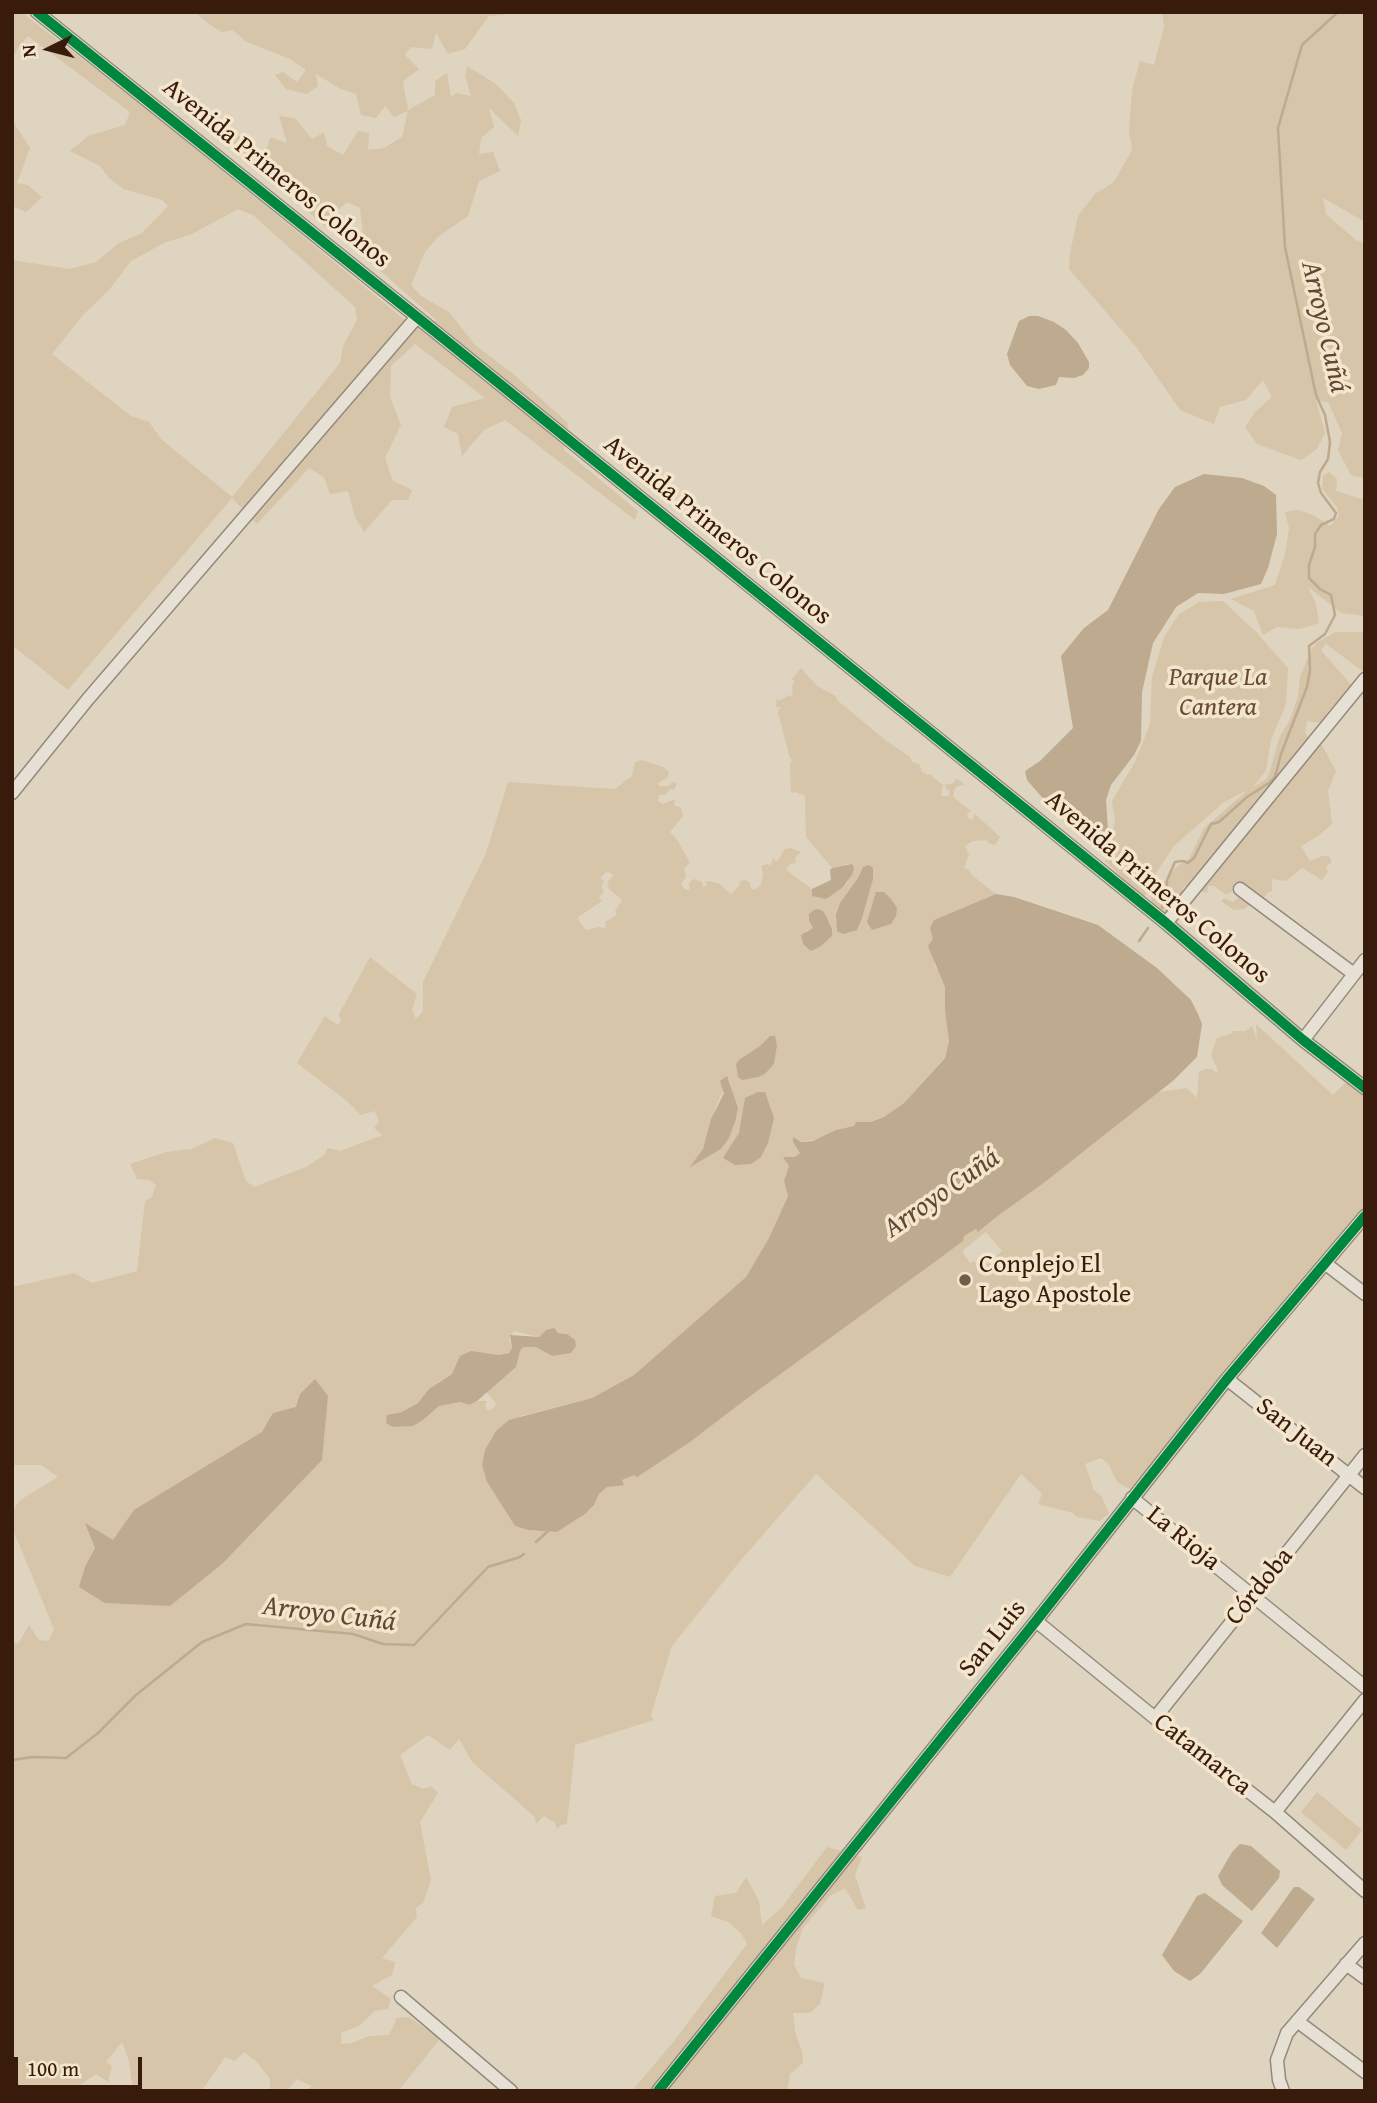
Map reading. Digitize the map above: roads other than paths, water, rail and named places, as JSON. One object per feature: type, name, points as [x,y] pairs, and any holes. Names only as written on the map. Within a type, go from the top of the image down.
[{"type":"street","name":"Avenida Primeros Colonos","points":[[37,12],[1166,923],[1303,1040],[1365,1088]]},
{"type":"street","points":[[12,793],[97,688],[418,317]]},
{"type":"street","points":[[1166,923],[1365,679]]},
{"type":"street","points":[[1240,889],[1354,974]]},
{"type":"street","points":[[1303,1040],[1365,960]]},
{"type":"street","name":"San Luis","points":[[659,2091],[1036,1622],[1227,1379],[1365,1216]]},
{"type":"street","points":[[1326,1264],[1365,1294]]},
{"type":"street","name":"San Juan","points":[[1227,1379],[1365,1488]]},
{"type":"street","name":"Córdoba","points":[[1155,1718],[1365,1455]]},
{"type":"street","name":"La Rioja","points":[[1132,1498],[1365,1687]]},
{"type":"street","name":"Catamarca","points":[[1036,1622],[1275,1812],[1365,1891]]},
{"type":"street","points":[[1275,1812],[1365,1700]]},
{"type":"street","points":[[1283,2091],[1277,2060],[1282,2042],[1365,1943]]},
{"type":"street","points":[[1346,1964],[1365,1978]]},
{"type":"street","points":[[401,1997],[511,2091]]},
{"type":"street","points":[[1297,2021],[1365,2072]]},
{"type":"water","points":[[1029,316],[1038,316],[1054,322],[1078,343],[1089,362],[1089,368],[1083,375],[1074,378],[1059,377],[1056,385],[1039,389],[1027,386],[1010,365],[1007,354],[1019,321]]},
{"type":"water","points":[[1204,474],[1242,478],[1264,486],[1276,495],[1277,534],[1268,568],[1261,584],[1224,594],[1198,593],[1176,607],[1153,643],[1142,692],[1141,741],[1134,755],[1111,785],[1106,800],[1109,844],[1097,847],[1047,803],[1027,780],[1025,771],[1040,761],[1073,728],[1061,656],[1084,628],[1108,610],[1159,509],[1175,487]]},
{"type":"water","points":[[852,864],[852,875],[842,888],[826,899],[812,896],[812,889],[831,880],[832,868]]},
{"type":"water","points":[[869,865],[873,868],[873,879],[862,918],[857,930],[843,934],[837,931],[836,915],[840,903],[863,867]]},
{"type":"water","points":[[876,892],[884,892],[897,908],[891,924],[872,930],[867,922]]},
{"type":"water","points":[[996,894],[1014,897],[1098,925],[1157,968],[1191,1000],[1198,1014],[1202,1024],[1197,1057],[1174,1080],[1045,1182],[978,1232],[976,1229],[964,1236],[963,1241],[690,1442],[637,1477],[634,1475],[622,1480],[624,1485],[607,1487],[585,1514],[557,1532],[528,1530],[515,1526],[487,1482],[482,1465],[485,1450],[496,1431],[509,1420],[592,1398],[634,1375],[746,1277],[769,1238],[788,1196],[784,1181],[789,1166],[783,1157],[795,1157],[800,1153],[793,1137],[801,1142],[813,1141],[836,1130],[854,1126],[856,1122],[871,1122],[884,1117],[904,1103],[945,1058],[949,1041],[945,987],[928,946],[933,939],[930,928],[934,920]]},
{"type":"water","points":[[818,909],[823,911],[827,918],[832,936],[811,951],[803,944],[801,935],[813,928],[809,914]]},
{"type":"water","points":[[770,1036],[775,1036],[777,1046],[774,1064],[765,1074],[742,1080],[738,1077],[736,1064]]},
{"type":"water","points":[[727,1076],[738,1108],[729,1138],[721,1149],[690,1167],[703,1149],[711,1119],[724,1093],[720,1081]]},
{"type":"water","points":[[765,1092],[774,1118],[768,1143],[761,1157],[751,1164],[735,1165],[723,1158],[739,1133],[745,1098]]},
{"type":"water","points":[[554,1328],[558,1333],[567,1334],[575,1340],[576,1346],[571,1353],[552,1356],[536,1347],[523,1347],[516,1367],[477,1401],[469,1405],[460,1402],[439,1406],[413,1426],[393,1427],[386,1423],[387,1415],[402,1412],[418,1403],[429,1389],[452,1374],[460,1356],[471,1351],[499,1355],[509,1353],[512,1348],[510,1335],[539,1337],[546,1330]]},
{"type":"water","points":[[315,1379],[328,1396],[322,1460],[223,1563],[170,1606],[105,1603],[79,1587],[95,1548],[85,1523],[113,1540],[134,1510],[262,1432],[273,1413],[296,1407],[300,1394]]},
{"type":"water","points":[[1240,1844],[1251,1846],[1280,1871],[1279,1878],[1252,1911],[1222,1885],[1218,1876]]},
{"type":"water","points":[[1294,1887],[1299,1887],[1315,1899],[1277,1948],[1261,1933]]},
{"type":"water","points":[[1205,1893],[1243,1921],[1200,1974],[1190,1981],[1174,1971],[1162,1955],[1197,1896]]},
{"type":"waterway","name":"Arroyo Cuñá","points":[[1162,908],[1167,880],[1175,862],[1188,863],[1194,858],[1211,824],[1219,822],[1275,777],[1307,687],[1310,670],[1309,646],[1325,634],[1335,615],[1331,595],[1309,578],[1315,534],[1321,525],[1334,519],[1336,513],[1321,493],[1318,483],[1320,472],[1328,459],[1330,442],[1325,415],[1316,395],[1285,247],[1278,128],[1302,45],[1338,12]]},
{"type":"waterway","name":"Arroyo Cuñá","points":[[1139,941],[1148,928]]},
{"type":"waterway","name":"Arroyo Cuñá","points":[[536,1542],[549,1530]]},
{"type":"waterway","name":"Arroyo Cuñá","points":[[12,1760],[33,1757],[66,1758],[98,1733],[136,1695],[202,1642],[246,1624],[353,1634],[383,1644],[414,1645],[488,1567],[524,1554]]},
{"type":"place","name":"Conplejo El Lago Apostole","points":[[965,1280]]},
{"type":"park label","name":"Parque La Cantera","points":[[1218,693]]}]
